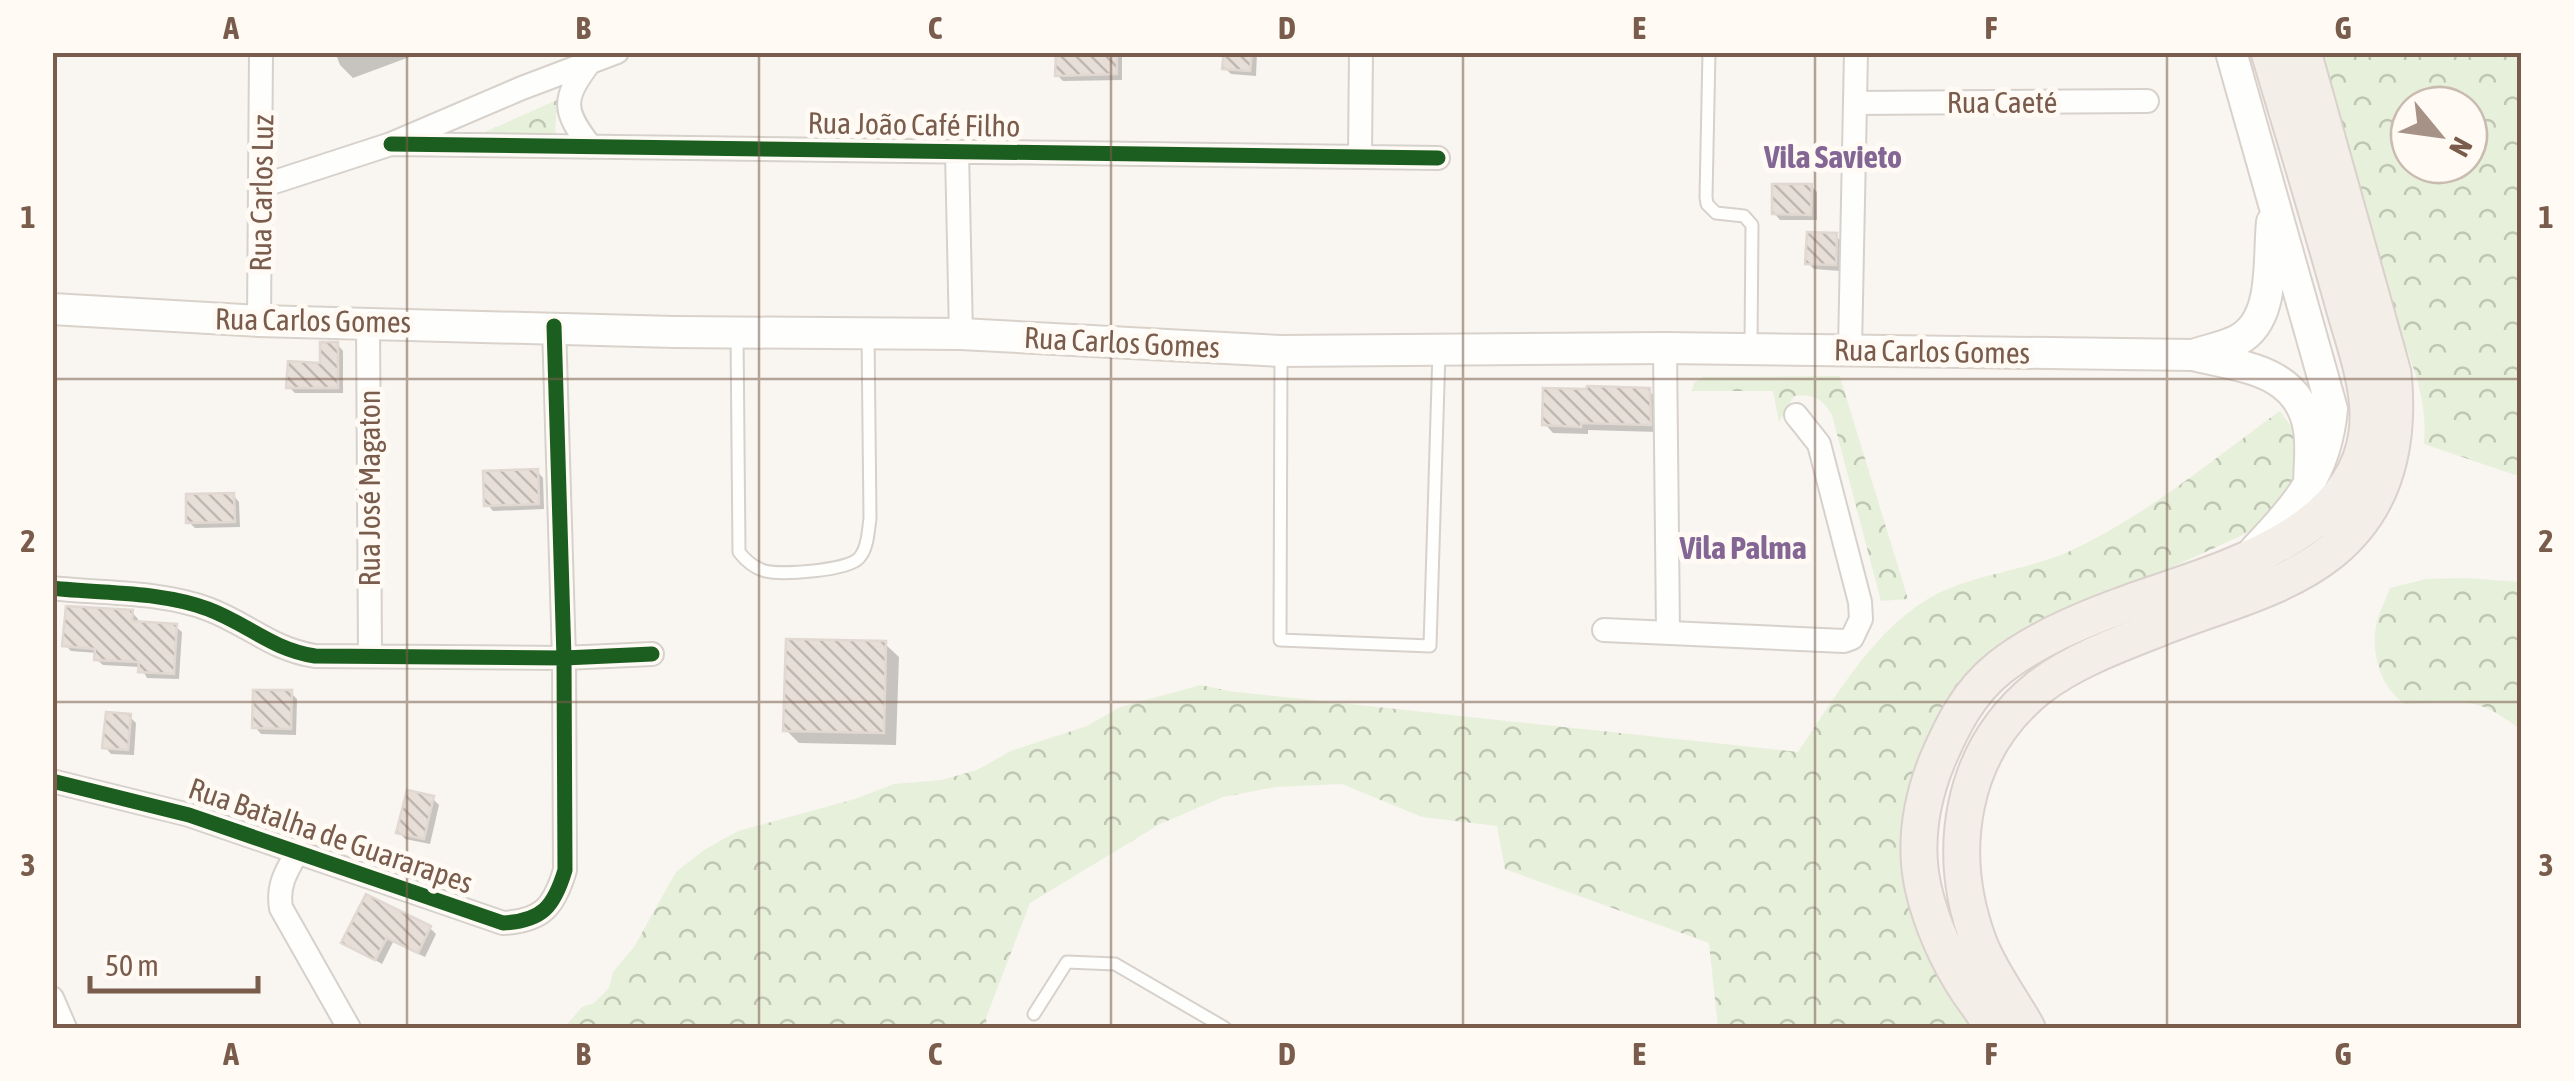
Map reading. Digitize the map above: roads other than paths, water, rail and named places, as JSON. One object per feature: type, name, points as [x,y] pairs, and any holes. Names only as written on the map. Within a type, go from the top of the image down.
[{"type":"main road","points":[[2231,52],[2332,409],[2322,462],[2309,486],[2242,563]]},
{"type":"main road","points":[[1994,1028],[1934,926],[1922,886],[1918,838],[1927,786],[1950,730],[1970,698],[1996,670],[2052,634],[2242,563],[2312,524],[2334,502],[2357,465],[2368,434],[2360,365],[2269,52]]},
{"type":"main road","points":[[2027,1028],[1980,945],[1963,886],[1960,835],[1982,756],[2006,720],[2038,688],[2076,664],[2133,638],[2282,582],[2331,552],[2368,512],[2388,472],[2397,406],[2393,374],[2303,52]]},
{"type":"main road","points":[[2192,355],[2238,340],[2260,320],[2266,301],[2274,208]]},
{"type":"main road","name":"Rua Carlos Gomes","points":[[52,309],[259,321],[737,333],[960,334],[1281,351],[1665,348],[2192,355]]},
{"type":"main road","points":[[2192,355],[2282,380],[2302,408],[2309,430],[2309,486]]},
{"type":"street","points":[[262,186],[390,144],[617,52]]},
{"type":"street","points":[[1360,156],[1361,52]]},
{"type":"street","points":[[1850,349],[1856,52]]},
{"type":"street","name":"Rua Carlos Luz","points":[[259,321],[264,57]]},
{"type":"street","points":[[590,62],[571,86],[567,103],[572,122],[590,147]]},
{"type":"street","name":"Rua Caeté","points":[[1856,103],[2147,101]]},
{"type":"street","name":"Rua João Café Filho","points":[[390,144],[1438,158]]},
{"type":"street","points":[[957,152],[960,334]]},
{"type":"street","name":"Rua José Magaton","points":[[368,322],[370,654]]},
{"type":"street","points":[[554,326],[564,658]]},
{"type":"street","points":[[1665,348],[1668,632]]},
{"type":"street","points":[[1604,630],[1844,641],[1858,632],[1860,602],[1820,444],[1796,415]]},
{"type":"street","points":[[52,588],[185,602],[210,610],[291,652],[315,656],[564,658],[652,654]]},
{"type":"street","name":"Rua Batalha de Guararapes","points":[[52,781],[189,815],[503,922],[525,922],[544,911],[558,894],[565,870],[564,658]]},
{"type":"street","points":[[298,851],[282,878],[278,893],[281,908],[349,1028]]},
{"type":"street","points":[[52,998],[65,1028]]},
{"type":"lane","points":[[1709,52],[1706,198],[1716,213],[1744,216],[1752,225],[1751,350]]},
{"type":"lane","points":[[737,333],[739,552],[747,562],[766,571],[848,566],[860,557],[866,544],[870,519],[868,333]]},
{"type":"lane","points":[[1281,351],[1280,640],[1430,646],[1439,348]]},
{"type":"lane","points":[[1034,1014],[1067,962],[1115,964],[1225,1028]]},
{"type":"district","name":"Vila Savieto","points":[[1833,156]]},
{"type":"district","name":"Vila Palma","points":[[1743,547]]}]
